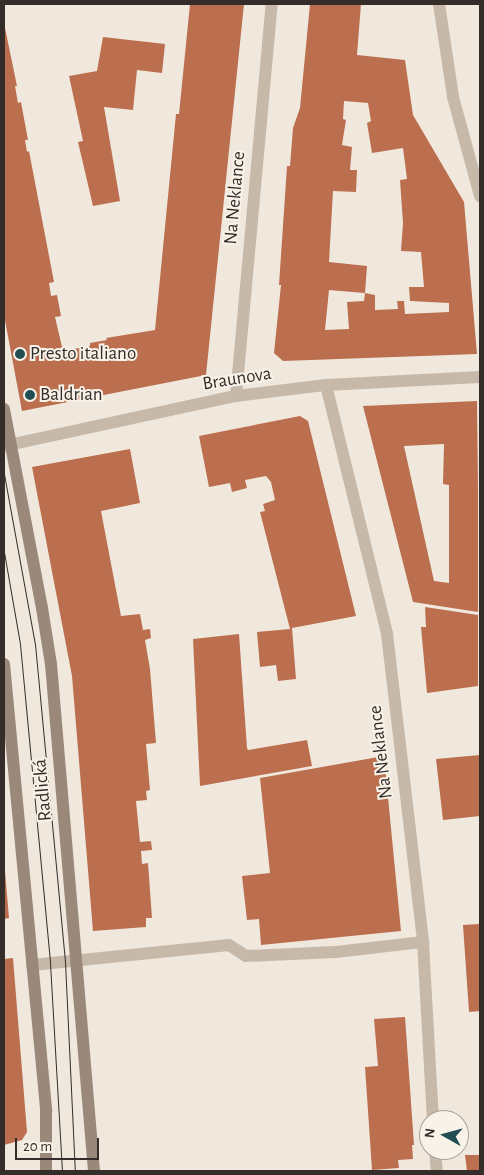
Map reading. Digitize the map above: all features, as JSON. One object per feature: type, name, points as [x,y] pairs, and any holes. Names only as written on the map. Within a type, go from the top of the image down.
[{"type":"main road","name":"Radlická","points":[[4,409],[8,445],[51,664],[94,1171]]},
{"type":"main road","name":"Radlická","points":[[4,664],[46,1112],[46,1171]]},
{"type":"street","name":"Na Neklance","points":[[236,396],[272,4]]},
{"type":"street","points":[[439,4],[453,97],[480,196]]},
{"type":"street","name":"Braunova","points":[[8,445],[236,396],[326,385],[480,377]]},
{"type":"street","name":"Na Neklance","points":[[326,385],[387,634],[422,942],[432,1110]]},
{"type":"street","points":[[32,965],[229,945],[246,956],[336,952],[422,942]]},
{"type":"building","points":[[190,4],[244,4],[206,375],[22,411],[4,315],[4,23],[17,86],[15,86],[18,103],[21,102],[28,140],[25,140],[27,152],[29,151],[54,282],[49,283],[51,296],[57,295],[61,316],[55,317],[63,351],[90,346],[90,343],[107,340],[106,338],[155,330],[176,114],[179,114]]},
{"type":"building","points":[[310,4],[361,4],[357,55],[405,60],[413,115],[464,202],[477,354],[283,361],[274,353],[281,285],[279,285],[287,166],[290,166],[293,128],[300,108]],"holes":[[[344,101],[368,103],[371,121],[367,123],[372,153],[403,148],[407,179],[400,180],[403,223],[401,251],[421,252],[424,287],[409,287],[410,301],[449,303],[449,312],[405,314],[404,301],[397,301],[398,309],[375,310],[375,295],[365,293],[367,266],[329,262],[333,191],[356,192],[357,170],[350,170],[352,147],[342,145],[346,120],[343,119]],[[329,290],[365,293],[364,301],[347,302],[349,329],[325,330]]]},
{"type":"building","points":[[103,37],[165,44],[162,73],[137,70],[133,110],[104,107],[120,201],[93,206],[78,142],[83,141],[69,76],[97,71]]},
{"type":"building","points":[[477,401],[478,612],[413,602],[363,406]],"holes":[[[444,444],[443,484],[449,485],[449,583],[434,581],[404,446]]]},
{"type":"building","points":[[300,416],[308,421],[356,616],[292,628],[296,679],[278,681],[276,665],[260,667],[257,632],[290,629],[260,512],[265,511],[263,504],[275,500],[271,482],[266,476],[245,480],[247,488],[232,492],[230,483],[209,487],[199,436]]},
{"type":"building","points":[[130,449],[140,503],[101,511],[121,616],[140,614],[143,630],[150,629],[151,638],[145,640],[150,669],[156,743],[146,744],[150,790],[146,791],[147,800],[136,801],[140,842],[151,841],[152,850],[141,851],[142,864],[148,863],[152,918],[146,918],[146,927],[93,931],[72,676],[32,467]]},
{"type":"building","points":[[425,607],[478,615],[478,686],[427,693],[421,627],[426,627]]},
{"type":"building","points":[[239,634],[248,750],[307,740],[312,766],[200,786],[193,639]]},
{"type":"building","points":[[480,755],[480,816],[443,820],[436,759]]},
{"type":"building","points":[[384,756],[401,931],[261,945],[259,919],[247,920],[242,876],[270,873],[260,778]]},
{"type":"building","points":[[4,872],[9,918],[4,919]]},
{"type":"building","points":[[480,924],[480,1011],[469,1012],[463,925]]},
{"type":"building","points":[[13,958],[27,1132],[22,1140],[4,1145],[4,959]]},
{"type":"building","points":[[405,1017],[414,1145],[412,1145],[413,1159],[398,1160],[399,1168],[372,1170],[365,1067],[378,1066],[374,1019]]},
{"type":"building","points":[[469,1155],[480,1155],[480,1171],[467,1171],[466,1160],[469,1160]]},
{"type":"tram line","points":[[4,474],[35,644],[65,962],[75,1171]]},
{"type":"tram line","points":[[4,552],[20,644],[50,963],[62,1171]]},
{"type":"place","name":"Presto italiano","points":[[20,354]]},
{"type":"place","name":"Baldrian","points":[[30,395]]}]
